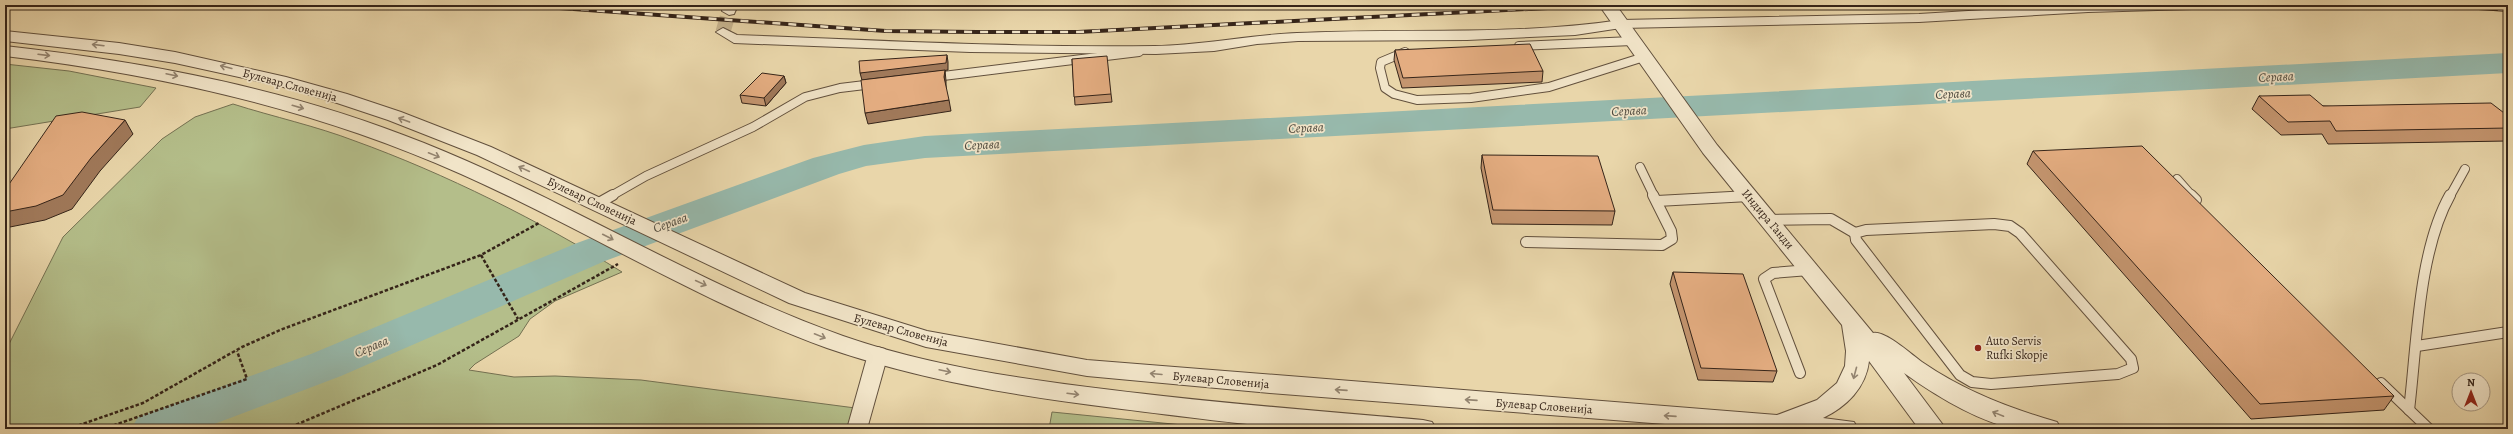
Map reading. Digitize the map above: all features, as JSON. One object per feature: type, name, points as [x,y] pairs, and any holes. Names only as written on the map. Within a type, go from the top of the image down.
[{"type":"street","name":"Индира Ганди","points":[[1607,5],[1689,121],[1768,220],[1852,321],[1933,429]]},
{"type":"street","points":[[723,32],[734,39],[970,48],[1156,50],[1214,48],[1257,40],[1298,37],[1467,36],[1575,31],[1621,24],[1751,19],[1919,18],[2088,8],[2192,5]]},
{"type":"street","name":"Булевар Словенија","points":[[5,36],[134,50],[203,62],[277,80],[357,103],[448,136],[797,298],[884,327],[968,348],[1087,368],[1270,384],[1844,429]]},
{"type":"street","name":"Булевар Словенија","points":[[5,51],[122,66],[172,75],[262,96],[336,118],[404,142],[469,169],[565,215],[666,267],[771,316],[835,342],[933,369],[1055,392],[1212,410],[1424,429]]},
{"type":"street","points":[[1765,423],[1806,416],[1838,400],[1855,377],[1859,350],[1852,321]]},
{"type":"street","points":[[1852,321],[1903,362],[1933,382],[1980,407],[2019,422],[2048,429]]},
{"type":"street","points":[[857,429],[878,354]]},
{"type":"lane","points":[[1509,46],[1632,41]]},
{"type":"lane","points":[[924,78],[1156,50]]},
{"type":"lane","points":[[1416,50],[1389,56],[1380,62],[1380,68],[1385,88],[1394,94],[1417,100],[1470,98],[1549,87],[1644,57]]},
{"type":"lane","points":[[597,204],[646,176],[753,127],[805,97],[840,88],[885,83]]},
{"type":"lane","points":[[1526,242],[1662,245],[1672,239],[1671,231],[1640,167]]},
{"type":"lane","points":[[2410,410],[2427,258],[2443,208],[2465,170]]},
{"type":"lane","points":[[2177,179],[2203,208]]},
{"type":"lane","points":[[1657,201],[1749,196]]},
{"type":"lane","points":[[1768,220],[1831,219],[1855,233],[1874,229],[1994,224],[2010,226],[2020,233],[2131,359],[2133,368],[2118,374],[1991,384],[1972,382],[1960,375],[1856,240],[1855,233]]},
{"type":"lane","points":[[1800,373],[1764,279],[1773,273],[1810,270]]},
{"type":"lane","points":[[2417,346],[2508,332]]},
{"type":"lane","points":[[2375,377],[2429,429]]},
{"type":"path","points":[[68,429],[143,403],[237,350],[280,330],[338,307],[481,255],[565,215]]},
{"type":"path","points":[[279,429],[287,428],[437,365],[594,276],[640,253]]},
{"type":"path","points":[[481,255],[518,319]]},
{"type":"path","points":[[103,429],[191,400],[247,379],[237,350]]},
{"type":"green space","points":[[5,64],[69,71],[156,88],[140,107],[5,129]]},
{"type":"green space","points":[[233,104],[340,136],[423,168],[526,217],[622,272],[555,301],[530,319],[519,336],[475,364],[469,370],[514,377],[555,376],[641,380],[863,409],[857,429],[5,429],[5,352],[63,237],[162,139],[195,117]]},
{"type":"green space","points":[[1052,412],[1223,429],[1049,429]]},
{"type":"building","points":[[1530,44],[1543,71],[1403,78],[1395,50]]},
{"type":"building","points":[[947,55],[946,63],[860,73],[859,61]]},
{"type":"building","points":[[1107,56],[1111,94],[1074,97],[1072,59]]},
{"type":"building","points":[[945,70],[944,77],[949,100],[865,113],[861,80]]},
{"type":"building","points":[[762,73],[784,76],[764,98],[740,95]]},
{"type":"building","points":[[2310,95],[2323,106],[2491,103],[2508,116],[2508,128],[2336,131],[2330,121],[2288,122],[2259,96]]},
{"type":"building","points":[[82,112],[125,120],[91,158],[63,195],[36,206],[5,212],[5,190],[56,116]]},
{"type":"building","points":[[2142,146],[2394,396],[2260,404],[2033,151]]},
{"type":"building","points":[[1482,155],[1598,156],[1615,211],[1493,210]]},
{"type":"building","points":[[1673,272],[1743,274],[1777,371],[1701,368]]},
{"type":"waterway","name":"Серава","points":[[154,429],[326,365],[591,252],[826,166],[864,156],[925,147],[2508,63]]},
{"type":"tunnel","points":[[723,32],[729,11]]},
{"type":"railway","points":[[517,5],[886,31],[977,32],[1078,32],[1605,5]]},
{"type":"railway","points":[[2434,5],[2508,10]]},
{"type":"place","name":"Auto Servis Rufki Skopje","points":[[1978,348]]}]
